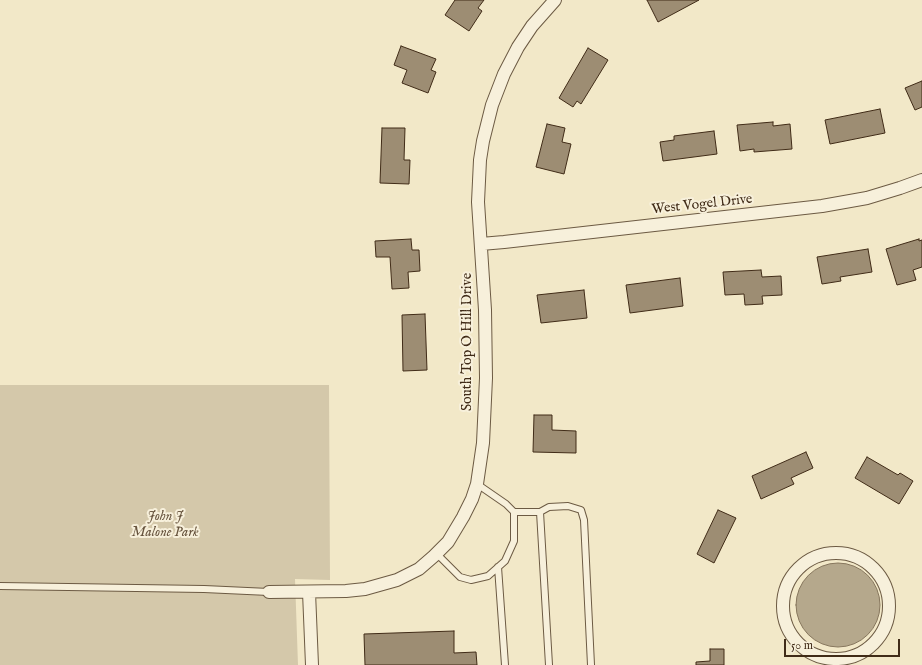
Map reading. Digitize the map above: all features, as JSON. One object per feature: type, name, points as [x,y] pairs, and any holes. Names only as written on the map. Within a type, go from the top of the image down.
[{"type":"street","name":"South Top O Hill Drive","points":[[269,592],[346,591],[365,589],[397,580],[419,569],[448,542],[472,499],[477,484],[483,443],[486,378],[485,310],[478,202],[480,160],[483,141],[492,105],[504,74],[518,47],[532,26],[554,0]]},
{"type":"street","name":"West Vogel Drive","points":[[481,244],[528,240],[822,206],[868,198],[922,180]]},
{"type":"street","points":[[830,553],[843,553],[855,556],[867,562],[876,570],[888,593],[890,605],[884,630],[877,640],[857,660],[829,659],[815,655],[803,648],[793,638],[786,625],[783,612],[783,598],[787,584],[794,572],[804,563],[817,556],[830,553]]},
{"type":"street","points":[[309,592],[312,665]]},
{"type":"lane","points":[[477,484],[506,504],[514,512],[540,512],[549,507],[568,506],[581,510],[584,520],[591,665]]},
{"type":"lane","points":[[436,554],[460,577],[471,580],[488,576],[505,561],[514,541],[514,512]]},
{"type":"lane","points":[[540,512],[549,665]]},
{"type":"lane","points":[[498,567],[505,665]]},
{"type":"lane","points":[[0,586],[204,588],[269,592]]},
{"type":"green space","name":"John J Malone Park","points":[[0,385],[329,385],[330,580],[295,579],[298,665],[0,665]]},
{"type":"shaded area","points":[[838,563],[854,566],[868,575],[877,589],[880,605],[877,621],[868,635],[854,644],[838,647],[822,644],[808,635],[799,621],[796,605],[799,589],[808,575],[822,566]]},
{"type":"building","points":[[455,0],[484,0],[478,8],[482,11],[469,31],[445,15]]},
{"type":"building","points":[[647,0],[699,0],[658,22]]},
{"type":"building","points":[[401,46],[436,59],[431,70],[436,72],[428,93],[402,83],[407,70],[394,65]]},
{"type":"building","points":[[588,48],[608,60],[581,104],[577,101],[573,107],[559,98]]},
{"type":"building","points":[[922,81],[922,107],[915,110],[905,88]]},
{"type":"building","points":[[880,109],[885,133],[830,144],[825,120]]},
{"type":"building","points":[[773,122],[773,126],[790,124],[792,149],[754,152],[754,149],[740,151],[737,125]]},
{"type":"building","points":[[547,124],[565,128],[562,142],[571,144],[564,174],[536,167]]},
{"type":"building","points":[[382,128],[405,128],[404,160],[410,160],[409,184],[380,183]]},
{"type":"building","points":[[714,131],[717,154],[663,161],[660,142],[674,140],[674,136]]},
{"type":"building","points":[[411,239],[412,250],[419,250],[420,271],[408,272],[409,288],[392,289],[390,257],[376,257],[375,241]]},
{"type":"building","points":[[919,239],[919,241],[922,240],[922,267],[913,270],[916,280],[897,285],[886,249]]},
{"type":"building","points":[[868,249],[872,272],[840,277],[841,281],[822,284],[817,257]]},
{"type":"building","points":[[761,270],[762,277],[781,276],[782,295],[762,296],[763,304],[745,305],[744,294],[725,295],[723,272]]},
{"type":"building","points":[[680,278],[683,306],[630,313],[626,285]]},
{"type":"building","points":[[584,290],[587,318],[541,323],[537,295]]},
{"type":"building","points":[[425,314],[427,370],[403,371],[402,315]]},
{"type":"building","points":[[534,415],[552,415],[552,430],[576,431],[576,453],[533,452]]},
{"type":"building","points":[[806,452],[813,468],[791,478],[794,484],[761,499],[752,476]]},
{"type":"building","points":[[867,457],[898,475],[900,473],[913,481],[899,504],[855,478]]},
{"type":"building","points":[[718,510],[736,518],[714,563],[697,554]]},
{"type":"building","points":[[454,631],[454,653],[476,652],[477,665],[365,665],[364,634]]},
{"type":"building","points":[[710,649],[724,649],[724,665],[696,665],[696,662],[710,661]]}]
